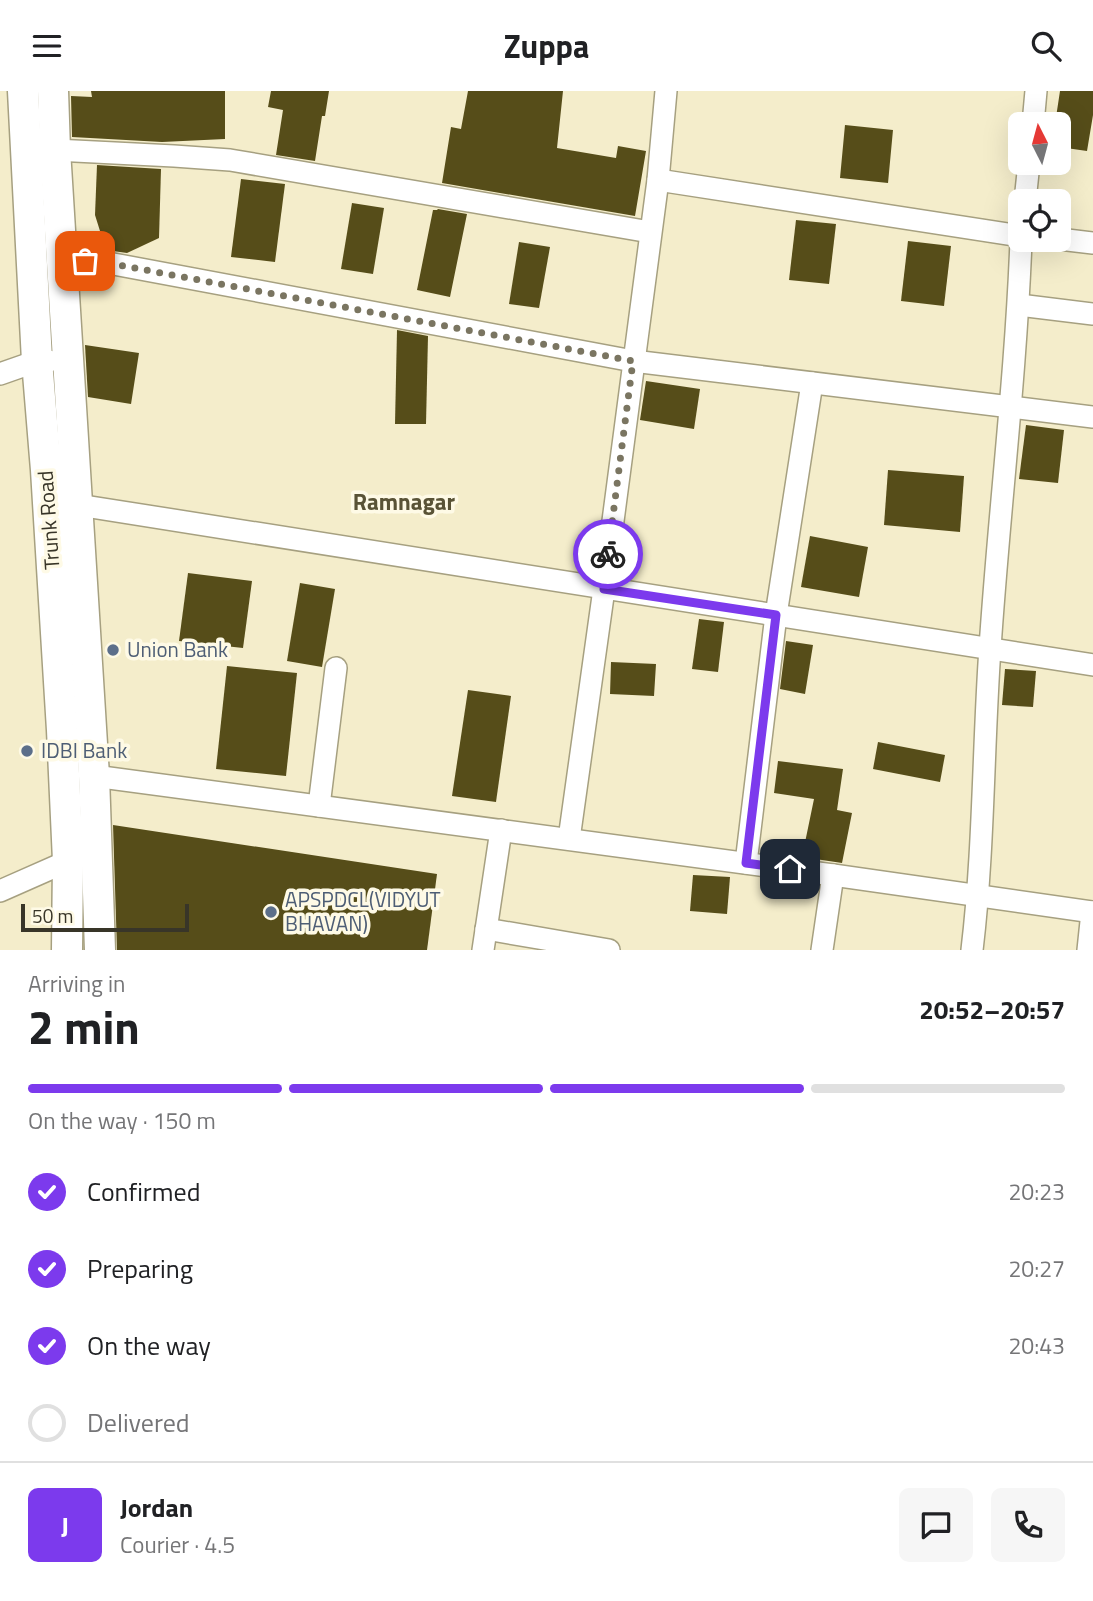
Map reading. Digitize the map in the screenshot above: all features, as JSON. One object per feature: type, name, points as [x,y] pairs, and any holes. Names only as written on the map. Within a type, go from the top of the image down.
[{"type":"main road","name":"Trunk Road","points":[[23,91],[68,861],[67,950]]},
{"type":"main road","points":[[53,91],[94,776],[100,950]]},
{"type":"street","points":[[569,839],[658,180],[666,91]]},
{"type":"street","points":[[1034,112],[1036,91]]},
{"type":"street","points":[[55,150],[230,160],[650,232]]},
{"type":"street","points":[[658,180],[1008,236]]},
{"type":"street","points":[[1071,240],[1093,243]]},
{"type":"street","points":[[972,950],[978,895],[990,648],[1019,305],[1021,252]]},
{"type":"street","points":[[62,259],[108,263],[633,361],[1093,417]]},
{"type":"street","points":[[1019,305],[1093,314]]},
{"type":"street","points":[[0,375],[37,361],[69,361]]},
{"type":"street","points":[[746,863],[776,615],[812,383]]},
{"type":"street","points":[[78,505],[1093,665]]},
{"type":"street","points":[[318,806],[336,669]]},
{"type":"street","points":[[94,776],[1093,912],[1088,950]]},
{"type":"street","points":[[484,950],[501,830]]},
{"type":"street","points":[[0,891],[68,861]]},
{"type":"street","points":[[822,950],[833,875]]},
{"type":"street","points":[[486,929],[609,950]]},
{"type":"building","points":[[91,91],[225,91],[225,139],[162,142],[72,137],[71,96],[92,97]]},
{"type":"building","points":[[271,91],[329,91],[315,161],[276,155],[283,110],[268,107]]},
{"type":"building","points":[[468,91],[563,91],[557,148],[616,158],[618,146],[646,151],[635,216],[442,183],[451,127],[461,129]]},
{"type":"building","points":[[1060,91],[1093,91],[1093,115],[1087,151],[1071,149],[1071,112],[1057,112]]},
{"type":"building","points":[[845,125],[893,130],[888,183],[840,178]]},
{"type":"building","points":[[97,165],[161,169],[159,238],[127,253],[106,250],[95,215]]},
{"type":"building","points":[[241,179],[285,184],[275,262],[231,257]]},
{"type":"building","points":[[352,203],[384,208],[373,274],[341,269]]},
{"type":"building","points":[[433,210],[467,214],[450,297],[417,290]]},
{"type":"building","points":[[796,220],[836,224],[829,284],[789,280]]},
{"type":"building","points":[[908,241],[951,246],[944,306],[901,301]]},
{"type":"building","points":[[519,242],[550,247],[539,308],[509,304]]},
{"type":"building","points":[[397,330],[428,336],[426,424],[395,424]]},
{"type":"building","points":[[85,345],[139,353],[131,404],[88,397]]},
{"type":"building","points":[[646,381],[700,389],[694,429],[640,420]]},
{"type":"building","points":[[1026,425],[1064,430],[1058,483],[1019,479]]},
{"type":"building","points":[[888,470],[964,476],[960,532],[884,525]]},
{"type":"building","points":[[810,536],[868,547],[859,597],[801,587]]},
{"type":"building","points":[[188,573],[252,581],[243,648],[179,641]]},
{"type":"building","points":[[300,583],[335,589],[322,667],[287,661]]},
{"type":"building","points":[[699,619],[724,622],[718,672],[692,669]]},
{"type":"building","points":[[786,641],[813,645],[805,694],[780,689]]},
{"type":"building","points":[[611,662],[656,664],[654,696],[610,694]]},
{"type":"building","points":[[227,666],[297,673],[286,776],[216,769]]},
{"type":"building","points":[[1005,669],[1036,671],[1033,707],[1002,705]]},
{"type":"building","points":[[468,690],[511,696],[496,802],[452,796]]},
{"type":"building","points":[[878,742],[945,755],[940,782],[873,769]]},
{"type":"building","points":[[778,761],[843,769],[837,810],[852,813],[842,863],[802,857],[814,799],[774,793]]},
{"type":"building","name":"APSPDCL(VIDYUT BHAVAN)","points":[[113,825],[437,874],[427,950],[117,950]]},
{"type":"building","points":[[693,875],[730,877],[727,914],[690,911]]},
{"type":"way so far","points":[[85,261],[108,263],[633,361],[608,554]]},
{"type":"place","name":"Union Bank","points":[[113,650]]},
{"type":"place","name":"IDBI Bank","points":[[27,751]]},
{"type":"place","name":"APSPDCL(VIDYUT BHAVAN)","points":[[271,912]]},
{"type":"district","name":"Ramnagar","points":[[404,502]]},
{"type":"route","points":[[608,554],[604,589],[776,615],[746,863],[790,869]]}]
